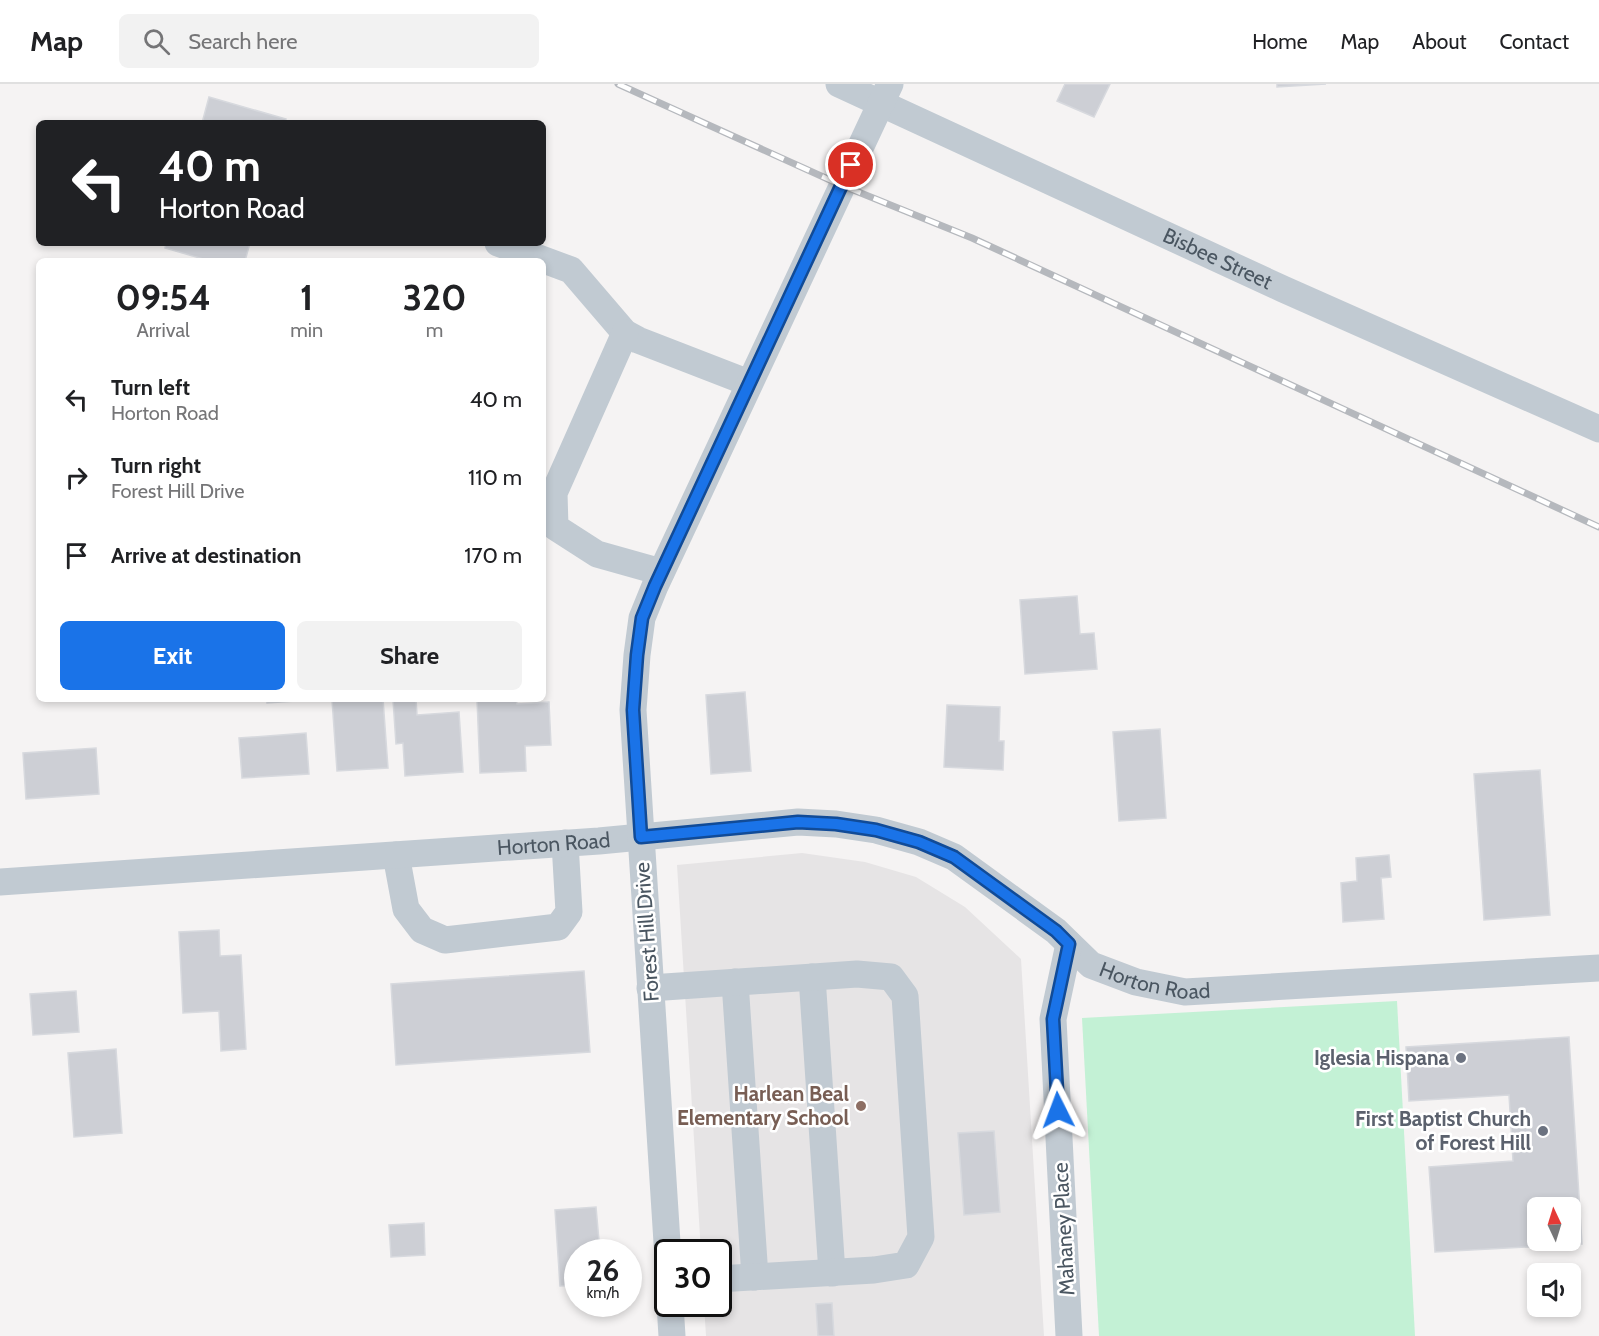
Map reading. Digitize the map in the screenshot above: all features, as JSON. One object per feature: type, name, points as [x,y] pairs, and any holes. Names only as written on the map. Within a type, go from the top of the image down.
[{"type":"street","name":"Bisbee Street","points":[[839,84],[885,94],[1272,284],[1599,429]]},
{"type":"street","name":"Forest Hill Drive","points":[[667,1239],[633,710],[642,618],[885,94]]},
{"type":"street","points":[[506,246],[539,258]]},
{"type":"street","points":[[546,261],[571,270],[625,333],[749,383]]},
{"type":"street","points":[[625,333],[548,493],[555,526],[597,554],[662,572]]},
{"type":"street","name":"Horton Road","points":[[0,882],[565,843],[798,822],[836,824],[876,830],[919,842],[954,857],[1056,931],[1091,964],[1136,982],[1185,992],[1599,968]]},
{"type":"street","points":[[396,855],[406,909],[422,930],[445,940],[558,927],[569,912],[565,843]]},
{"type":"street","name":"Mahaney Place","points":[[1069,944],[1053,1019],[1069,1336]]},
{"type":"street","points":[[650,988],[858,974],[891,977],[905,996],[921,1237],[906,1265],[874,1270],[732,1278]]},
{"type":"street","points":[[812,977],[832,1273]]},
{"type":"street","points":[[735,982],[755,1277]]},
{"type":"street","points":[[671,1317],[672,1336]]},
{"type":"shaded area","name":"Harlean Beal Elementary School","points":[[802,853],[865,862],[916,877],[965,907],[1021,959],[1044,1336],[706,1336],[705,1317],[732,1317],[732,1239],[700,1239],[677,865]]},
{"type":"green space","points":[[1397,1001],[1415,1336],[1099,1336],[1082,1018]]},
{"type":"building","points":[[1065,84],[1110,84],[1094,117],[1057,101]]},
{"type":"building","points":[[1277,84],[1326,84],[1277,87]]},
{"type":"building","points":[[209,97],[286,119],[286,120],[203,120]]},
{"type":"building","points":[[165,246],[249,246],[246,258],[200,258],[165,248]]},
{"type":"building","points":[[1077,596],[1080,634],[1094,633],[1097,669],[1025,674],[1020,600]]},
{"type":"building","points":[[745,692],[751,771],[711,774],[706,695]]},
{"type":"building","points":[[332,702],[383,702],[388,768],[337,771]]},
{"type":"building","points":[[393,702],[416,702],[417,715],[459,712],[463,772],[405,776],[403,743],[396,744]]},
{"type":"building","points":[[477,702],[517,702],[517,704],[549,702],[551,745],[525,746],[526,771],[480,773]]},
{"type":"building","points":[[947,705],[1000,707],[999,741],[1004,741],[1003,770],[944,767]]},
{"type":"building","points":[[1160,729],[1166,818],[1119,821],[1113,732]]},
{"type":"building","points":[[306,733],[309,774],[242,778],[239,738]]},
{"type":"building","points":[[96,748],[99,794],[26,799],[23,753]]},
{"type":"building","points":[[1540,770],[1550,915],[1484,920],[1474,774]]},
{"type":"building","points":[[1389,855],[1391,877],[1381,878],[1384,919],[1343,922],[1341,883],[1357,881],[1356,858]]},
{"type":"building","points":[[219,930],[220,956],[241,955],[246,1049],[221,1051],[219,1011],[183,1013],[179,932]]},
{"type":"building","points":[[584,971],[590,1052],[396,1065],[391,984]]},
{"type":"building","points":[[76,991],[79,1032],[33,1035],[30,994]]},
{"type":"building","name":"First Baptist Church of Forest Hill","points":[[1569,1037],[1579,1197],[1527,1197],[1527,1247],[1435,1252],[1429,1167],[1513,1161],[1509,1095],[1409,1101],[1406,1047]]},
{"type":"building","points":[[116,1049],[122,1133],[74,1137],[68,1053]]},
{"type":"building","points":[[994,1131],[1000,1212],[964,1215],[958,1133]]},
{"type":"building","points":[[596,1207],[599,1239],[564,1239],[564,1286],[560,1286],[555,1210]]},
{"type":"building","points":[[424,1223],[425,1255],[391,1257],[389,1225]]},
{"type":"building","points":[[832,1303],[834,1336],[818,1336],[816,1304]]},
{"type":"railway","points":[[618,84],[841,185],[972,238],[1599,527]]},
{"type":"place","name":"Iglesia Hispana","points":[[1461,1058]]},
{"type":"place","name":"Harlean Beal Elementary School","points":[[861,1106]]},
{"type":"place","name":"First Baptist Church of Forest Hill","points":[[1543,1131]]},
{"type":"route","points":[[851,165],[642,618],[633,710],[641,837],[798,822],[836,824],[876,830],[919,842],[954,857],[1056,931],[1069,944],[1053,1019],[1058,1110]]}]
